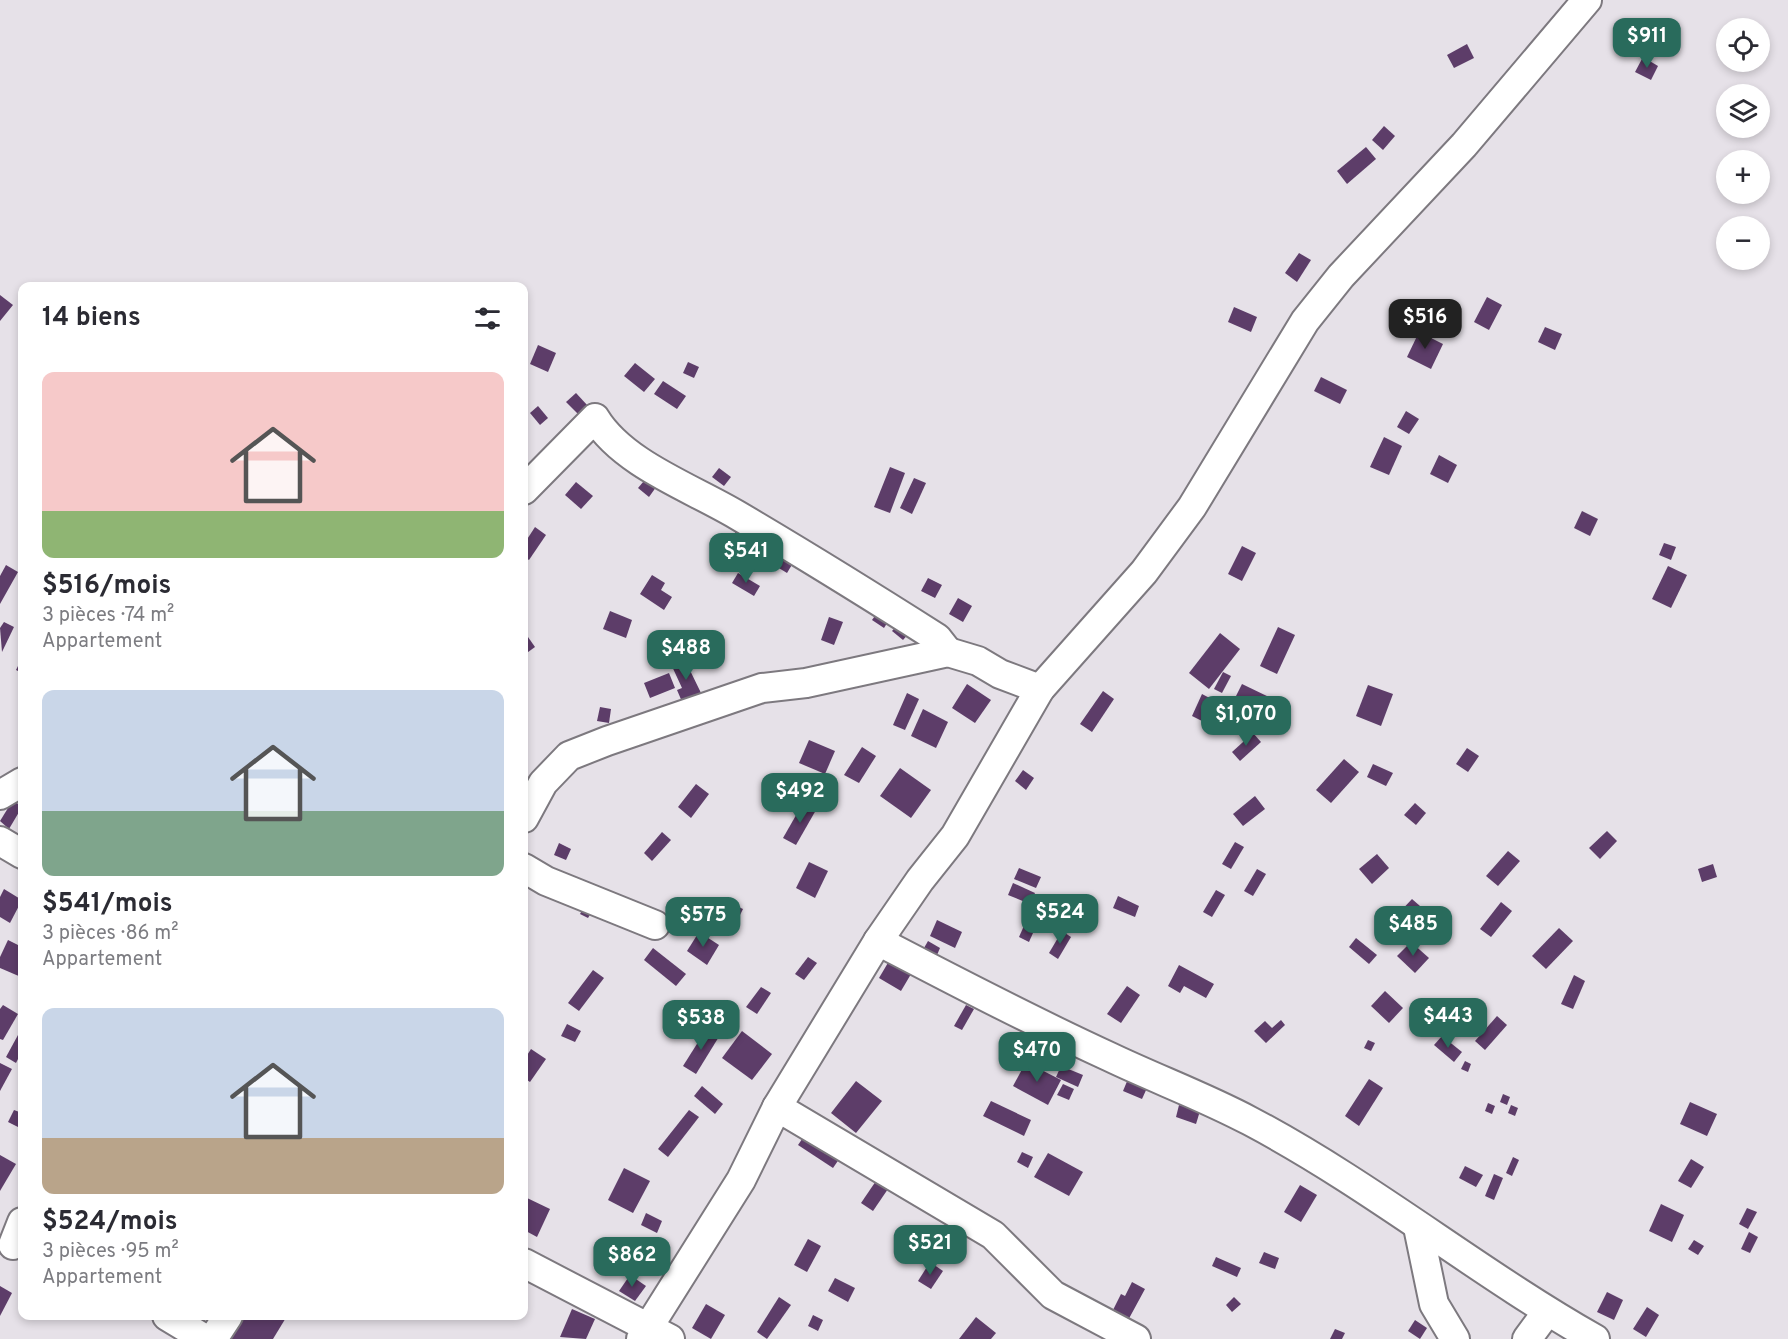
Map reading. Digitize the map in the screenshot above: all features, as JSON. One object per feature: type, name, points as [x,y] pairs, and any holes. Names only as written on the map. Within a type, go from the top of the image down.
[{"type":"street","points":[[528,1265],[653,1335],[741,1180],[777,1107],[878,941],[920,880],[955,836],[1040,689],[1144,572],[1192,507],[1305,321],[1341,276],[1464,145],[1587,0]]},
{"type":"street","points":[[528,486],[595,418],[606,436],[643,463],[704,495],[831,571],[937,638],[948,652]]},
{"type":"street","points":[[528,811],[543,783],[568,756],[762,688],[806,683],[948,652],[978,661],[1000,674],[1040,689]]},
{"type":"street","points":[[0,795],[18,784]]},
{"type":"street","points":[[0,841],[18,852]]},
{"type":"street","points":[[528,870],[546,881],[655,925]]},
{"type":"street","points":[[878,941],[1077,1042],[1249,1120],[1354,1181],[1418,1227],[1547,1312],[1595,1339]]},
{"type":"street","points":[[777,1107],[993,1235],[1053,1295],[1136,1339]]},
{"type":"street","points":[[1418,1227],[1434,1304],[1455,1339]]},
{"type":"street","points":[[1527,1339],[1547,1312]]},
{"type":"street","points":[[174,1320],[205,1339]]},
{"type":"street","points":[[213,1339],[225,1320]]},
{"type":"building","points":[[1467,44],[1474,58],[1454,68],[1447,55]]},
{"type":"building","points":[[1643,57],[1658,66],[1651,80],[1635,72]]},
{"type":"building","points":[[1384,126],[1395,136],[1383,150],[1372,140]]},
{"type":"building","points":[[1366,147],[1376,159],[1347,184],[1337,171]]},
{"type":"building","points":[[1299,253],[1311,260],[1297,282],[1285,273]]},
{"type":"building","points":[[0,295],[13,305],[0,321]]},
{"type":"building","points":[[1487,297],[1502,305],[1489,330],[1474,322]]},
{"type":"building","points":[[1234,307],[1257,317],[1251,332],[1228,322]]},
{"type":"building","points":[[1545,327],[1562,334],[1555,350],[1538,342]]},
{"type":"building","points":[[1419,332],[1443,344],[1431,369],[1407,357]]},
{"type":"building","points":[[538,345],[556,353],[548,372],[530,364]]},
{"type":"building","points":[[688,362],[699,367],[694,378],[683,373]]},
{"type":"building","points":[[635,363],[655,379],[644,392],[624,376]]},
{"type":"building","points":[[1321,377],[1347,390],[1340,404],[1314,391]]},
{"type":"building","points":[[663,381],[686,396],[677,409],[654,394]]},
{"type":"building","points":[[576,393],[588,406],[579,415],[566,402]]},
{"type":"building","points":[[538,406],[548,418],[540,425],[530,413]]},
{"type":"building","points":[[1406,411],[1419,419],[1409,434],[1397,427]]},
{"type":"building","points":[[1384,437],[1402,446],[1389,475],[1370,467]]},
{"type":"building","points":[[1439,455],[1457,465],[1448,483],[1430,474]]},
{"type":"building","points":[[890,467],[905,473],[890,513],[874,507]]},
{"type":"building","points":[[719,468],[731,477],[724,486],[712,477]]},
{"type":"building","points":[[649,475],[659,483],[649,497],[638,488]]},
{"type":"building","points":[[914,478],[926,483],[912,514],[900,508]]},
{"type":"building","points":[[576,482],[593,496],[581,509],[565,495]]},
{"type":"building","points":[[1582,511],[1598,519],[1590,536],[1574,528]]},
{"type":"building","points":[[535,527],[546,535],[529,560],[528,559],[528,538]]},
{"type":"building","points":[[736,531],[748,538],[742,549],[730,542]]},
{"type":"building","points":[[1664,543],[1676,547],[1671,560],[1659,555]]},
{"type":"building","points":[[1242,546],[1256,553],[1242,581],[1228,574]]},
{"type":"building","points":[[776,552],[793,563],[787,573],[769,562]]},
{"type":"building","points":[[6,565],[18,572],[0,604],[0,576]]},
{"type":"building","points":[[1668,566],[1687,575],[1671,608],[1652,599]]},
{"type":"building","points":[[738,573],[760,586],[754,596],[732,583]]},
{"type":"building","points":[[652,575],[665,583],[661,590],[672,597],[664,610],[640,594]]},
{"type":"building","points":[[928,578],[942,585],[935,598],[921,591]]},
{"type":"building","points":[[958,598],[972,606],[963,622],[949,614]]},
{"type":"building","points":[[610,611],[632,620],[626,638],[603,629]]},
{"type":"building","points":[[877,613],[889,620],[884,628],[872,620]]},
{"type":"building","points":[[829,617],[843,622],[834,645],[821,640]]},
{"type":"building","points":[[4,622],[14,627],[2,652],[0,628]]},
{"type":"building","points":[[900,622],[911,631],[903,640],[892,631]]},
{"type":"building","points":[[1278,627],[1295,635],[1277,674],[1260,666]]},
{"type":"building","points":[[1220,633],[1240,649],[1209,689],[1189,673]]},
{"type":"building","points":[[528,637],[535,647],[528,652]]},
{"type":"building","points":[[683,656],[702,695],[683,704],[677,690],[682,688],[670,662]]},
{"type":"building","points":[[1223,672],[1231,676],[1222,693],[1214,689]]},
{"type":"building","points":[[669,673],[675,688],[650,698],[644,683]]},
{"type":"building","points":[[967,684],[991,700],[975,723],[952,708]]},
{"type":"building","points":[[1242,684],[1271,698],[1255,731],[1226,716]]},
{"type":"building","points":[[1368,685],[1393,694],[1381,726],[1356,716]]},
{"type":"building","points":[[1103,691],[1114,699],[1092,732],[1080,724]]},
{"type":"building","points":[[907,693],[919,699],[905,730],[893,725]]},
{"type":"building","points":[[1202,694],[1219,703],[1208,724],[1192,716]]},
{"type":"building","points":[[600,707],[611,709],[609,723],[597,721]]},
{"type":"building","points":[[923,709],[948,722],[936,748],[911,736]]},
{"type":"building","points":[[1253,733],[1261,742],[1240,761],[1232,752]]},
{"type":"building","points":[[809,740],[835,751],[825,774],[799,763]]},
{"type":"building","points":[[862,747],[876,756],[859,783],[844,775]]},
{"type":"building","points":[[1467,748],[1479,756],[1468,772],[1456,764]]},
{"type":"building","points":[[1344,759],[1359,772],[1331,803],[1316,790]]},
{"type":"building","points":[[1373,764],[1393,773],[1386,786],[1367,777]]},
{"type":"building","points":[[900,768],[931,790],[911,818],[880,796]]},
{"type":"building","points":[[1023,770],[1034,778],[1026,790],[1015,781]]},
{"type":"building","points":[[696,784],[709,794],[691,818],[678,807]]},
{"type":"building","points":[[1255,796],[1265,809],[1243,826],[1233,814]]},
{"type":"building","points":[[13,800],[18,804],[18,814],[9,829],[0,821]]},
{"type":"building","points":[[803,803],[816,810],[796,845],[783,838]]},
{"type":"building","points":[[1415,803],[1426,813],[1416,825],[1404,815]]},
{"type":"building","points":[[1607,831],[1617,841],[1600,859],[1589,848]]},
{"type":"building","points":[[662,832],[671,840],[652,861],[644,853]]},
{"type":"building","points":[[1235,842],[1244,847],[1231,869],[1222,864]]},
{"type":"building","points":[[559,843],[571,849],[566,860],[554,855]]},
{"type":"building","points":[[1508,851],[1520,861],[1498,886],[1486,876]]},
{"type":"building","points":[[1377,854],[1389,868],[1372,884],[1359,869]]},
{"type":"building","points":[[809,862],[828,871],[815,898],[796,888]]},
{"type":"building","points":[[1713,864],[1717,877],[1702,882],[1698,869]]},
{"type":"building","points":[[1019,868],[1041,877],[1036,888],[1014,879]]},
{"type":"building","points":[[1257,869],[1266,874],[1253,896],[1244,891]]},
{"type":"building","points":[[1013,883],[1035,893],[1030,904],[1008,895]]},
{"type":"building","points":[[4,889],[18,898],[18,908],[10,923],[0,917],[0,897]]},
{"type":"building","points":[[1216,890],[1225,895],[1212,917],[1203,912]]},
{"type":"building","points":[[1118,896],[1139,906],[1135,917],[1113,908]]},
{"type":"building","points":[[1412,899],[1420,906],[1404,923],[1396,916]]},
{"type":"building","points":[[1501,902],[1512,911],[1491,937],[1480,929]]},
{"type":"building","points":[[586,903],[594,908],[588,918],[580,914]]},
{"type":"building","points":[[732,904],[743,909],[733,929],[722,924]]},
{"type":"building","points":[[1027,919],[1037,924],[1029,942],[1019,937]]},
{"type":"building","points":[[937,920],[962,932],[955,948],[930,936]]},
{"type":"building","points":[[1559,928],[1573,941],[1546,969],[1532,956]]},
{"type":"building","points":[[1062,931],[1071,937],[1058,959],[1049,953]]},
{"type":"building","points":[[699,932],[719,945],[707,965],[687,951]]},
{"type":"building","points":[[1356,938],[1377,955],[1369,964],[1349,947]]},
{"type":"building","points":[[8,940],[18,945],[18,976],[0,968],[0,957]]},
{"type":"building","points":[[928,941],[940,948],[937,955],[924,948]]},
{"type":"building","points":[[1411,942],[1429,958],[1415,973],[1397,956]]},
{"type":"building","points":[[653,948],[686,974],[676,986],[644,960]]},
{"type":"building","points":[[892,956],[914,969],[901,991],[879,978]]},
{"type":"building","points":[[808,957],[817,963],[804,980],[795,974]]},
{"type":"building","points":[[1179,965],[1214,984],[1206,998],[1184,986],[1180,993],[1168,986]]},
{"type":"building","points":[[593,970],[604,978],[579,1011],[568,1003]]},
{"type":"building","points":[[1574,975],[1585,981],[1573,1009],[1561,1004]]},
{"type":"building","points":[[1127,986],[1140,995],[1121,1023],[1107,1014]]},
{"type":"building","points":[[761,987],[771,993],[757,1014],[746,1007]]},
{"type":"building","points":[[1385,991],[1403,1008],[1389,1023],[1371,1006]]},
{"type":"building","points":[[3,1005],[18,1014],[3,1040],[0,1039],[0,1009]]},
{"type":"building","points":[[966,1005],[974,1009],[962,1030],[954,1026]]},
{"type":"building","points":[[1497,1016],[1507,1025],[1485,1050],[1475,1041]]},
{"type":"building","points":[[1281,1020],[1285,1025],[1266,1043],[1254,1031],[1265,1021],[1272,1028]]},
{"type":"building","points":[[567,1024],[581,1031],[575,1042],[561,1036]]},
{"type":"building","points":[[707,1028],[720,1035],[696,1074],[683,1066]]},
{"type":"building","points":[[742,1031],[772,1054],[752,1080],[722,1058]]},
{"type":"building","points":[[18,1035],[16,1063],[6,1057]]},
{"type":"building","points":[[1442,1036],[1462,1052],[1454,1062],[1434,1045]]},
{"type":"building","points":[[1368,1040],[1375,1043],[1371,1051],[1364,1048]]},
{"type":"building","points":[[531,1049],[546,1059],[530,1082],[528,1081],[528,1054]]},
{"type":"building","points":[[1465,1061],[1471,1064],[1468,1072],[1461,1069]]},
{"type":"building","points":[[1026,1062],[1061,1080],[1048,1105],[1013,1086]]},
{"type":"building","points":[[0,1063],[12,1069],[0,1091]]},
{"type":"building","points":[[1061,1066],[1083,1075],[1078,1087],[1056,1077]]},
{"type":"building","points":[[1128,1079],[1147,1088],[1142,1099],[1123,1091]]},
{"type":"building","points":[[1369,1079],[1383,1088],[1359,1126],[1345,1116]]},
{"type":"building","points":[[856,1081],[882,1101],[856,1133],[831,1113]]},
{"type":"building","points":[[1063,1084],[1074,1089],[1069,1100],[1057,1095]]},
{"type":"building","points":[[702,1086],[723,1104],[715,1114],[694,1096]]},
{"type":"building","points":[[1503,1094],[1510,1097],[1507,1105],[1500,1102]]},
{"type":"building","points":[[991,1101],[1031,1120],[1024,1136],[983,1116]]},
{"type":"building","points":[[1690,1102],[1717,1114],[1707,1136],[1680,1124]]},
{"type":"building","points":[[1488,1103],[1495,1106],[1492,1114],[1485,1111]]},
{"type":"building","points":[[1179,1105],[1200,1111],[1196,1124],[1176,1117]]},
{"type":"building","points":[[1511,1105],[1518,1108],[1515,1116],[1508,1113]]},
{"type":"building","points":[[14,1110],[18,1112],[18,1127],[8,1122]]},
{"type":"building","points":[[689,1110],[699,1117],[668,1157],[658,1149]]},
{"type":"building","points":[[809,1129],[844,1152],[833,1168],[798,1145]]},
{"type":"building","points":[[1022,1152],[1033,1157],[1028,1168],[1017,1162]]},
{"type":"building","points":[[1048,1153],[1083,1172],[1069,1196],[1034,1177]]},
{"type":"building","points":[[0,1155],[16,1164],[0,1191]]},
{"type":"building","points":[[1513,1157],[1519,1160],[1512,1176],[1506,1173]]},
{"type":"building","points":[[1691,1159],[1704,1167],[1691,1188],[1678,1181]]},
{"type":"building","points":[[1465,1166],[1483,1175],[1476,1187],[1459,1178]]},
{"type":"building","points":[[624,1168],[650,1181],[633,1213],[608,1200]]},
{"type":"building","points":[[1494,1174],[1503,1178],[1494,1200],[1485,1196]]},
{"type":"building","points":[[878,1178],[890,1186],[873,1211],[861,1203]]},
{"type":"building","points":[[1300,1185],[1317,1195],[1301,1222],[1284,1212]]},
{"type":"building","points":[[528,1198],[550,1209],[537,1237],[528,1232]]},
{"type":"building","points":[[1661,1204],[1684,1215],[1672,1242],[1649,1231]]},
{"type":"building","points":[[1747,1208],[1757,1212],[1748,1229],[1739,1224]]},
{"type":"building","points":[[646,1213],[662,1221],[657,1233],[641,1225]]},
{"type":"building","points":[[1749,1232],[1758,1237],[1750,1253],[1741,1249]]},
{"type":"building","points":[[808,1239],[821,1246],[807,1272],[794,1265]]},
{"type":"building","points":[[1694,1240],[1704,1246],[1698,1255],[1688,1249]]},
{"type":"building","points":[[1264,1252],[1279,1258],[1275,1269],[1259,1263]]},
{"type":"building","points":[[1216,1257],[1241,1268],[1237,1277],[1212,1266]]},
{"type":"building","points":[[930,1262],[943,1271],[931,1289],[918,1281]]},
{"type":"building","points":[[630,1275],[646,1286],[635,1301],[619,1291]]},
{"type":"building","points":[[835,1278],[855,1288],[848,1302],[828,1291]]},
{"type":"building","points":[[1132,1282],[1145,1289],[1126,1324],[1110,1316],[1121,1294],[1125,1296]]},
{"type":"building","points":[[0,1286],[12,1293],[0,1316]]},
{"type":"building","points":[[1607,1292],[1623,1300],[1614,1320],[1597,1312]]},
{"type":"building","points":[[779,1297],[791,1305],[767,1339],[757,1332]]},
{"type":"building","points":[[1234,1297],[1241,1304],[1232,1312],[1226,1305]]},
{"type":"building","points":[[706,1304],[725,1315],[711,1339],[692,1328]]},
{"type":"building","points":[[1647,1307],[1659,1315],[1646,1337],[1633,1329]]},
{"type":"building","points":[[572,1309],[595,1319],[586,1339],[560,1337]]},
{"type":"building","points":[[813,1315],[823,1320],[818,1331],[808,1326]]},
{"type":"building","points":[[976,1317],[996,1333],[991,1339],[959,1339]]},
{"type":"building","points":[[243,1320],[285,1320],[273,1339],[231,1339]]},
{"type":"building","points":[[1415,1320],[1427,1328],[1420,1339],[1408,1331]]},
{"type":"building","points":[[1335,1329],[1345,1333],[1342,1339],[1330,1339]]}]
